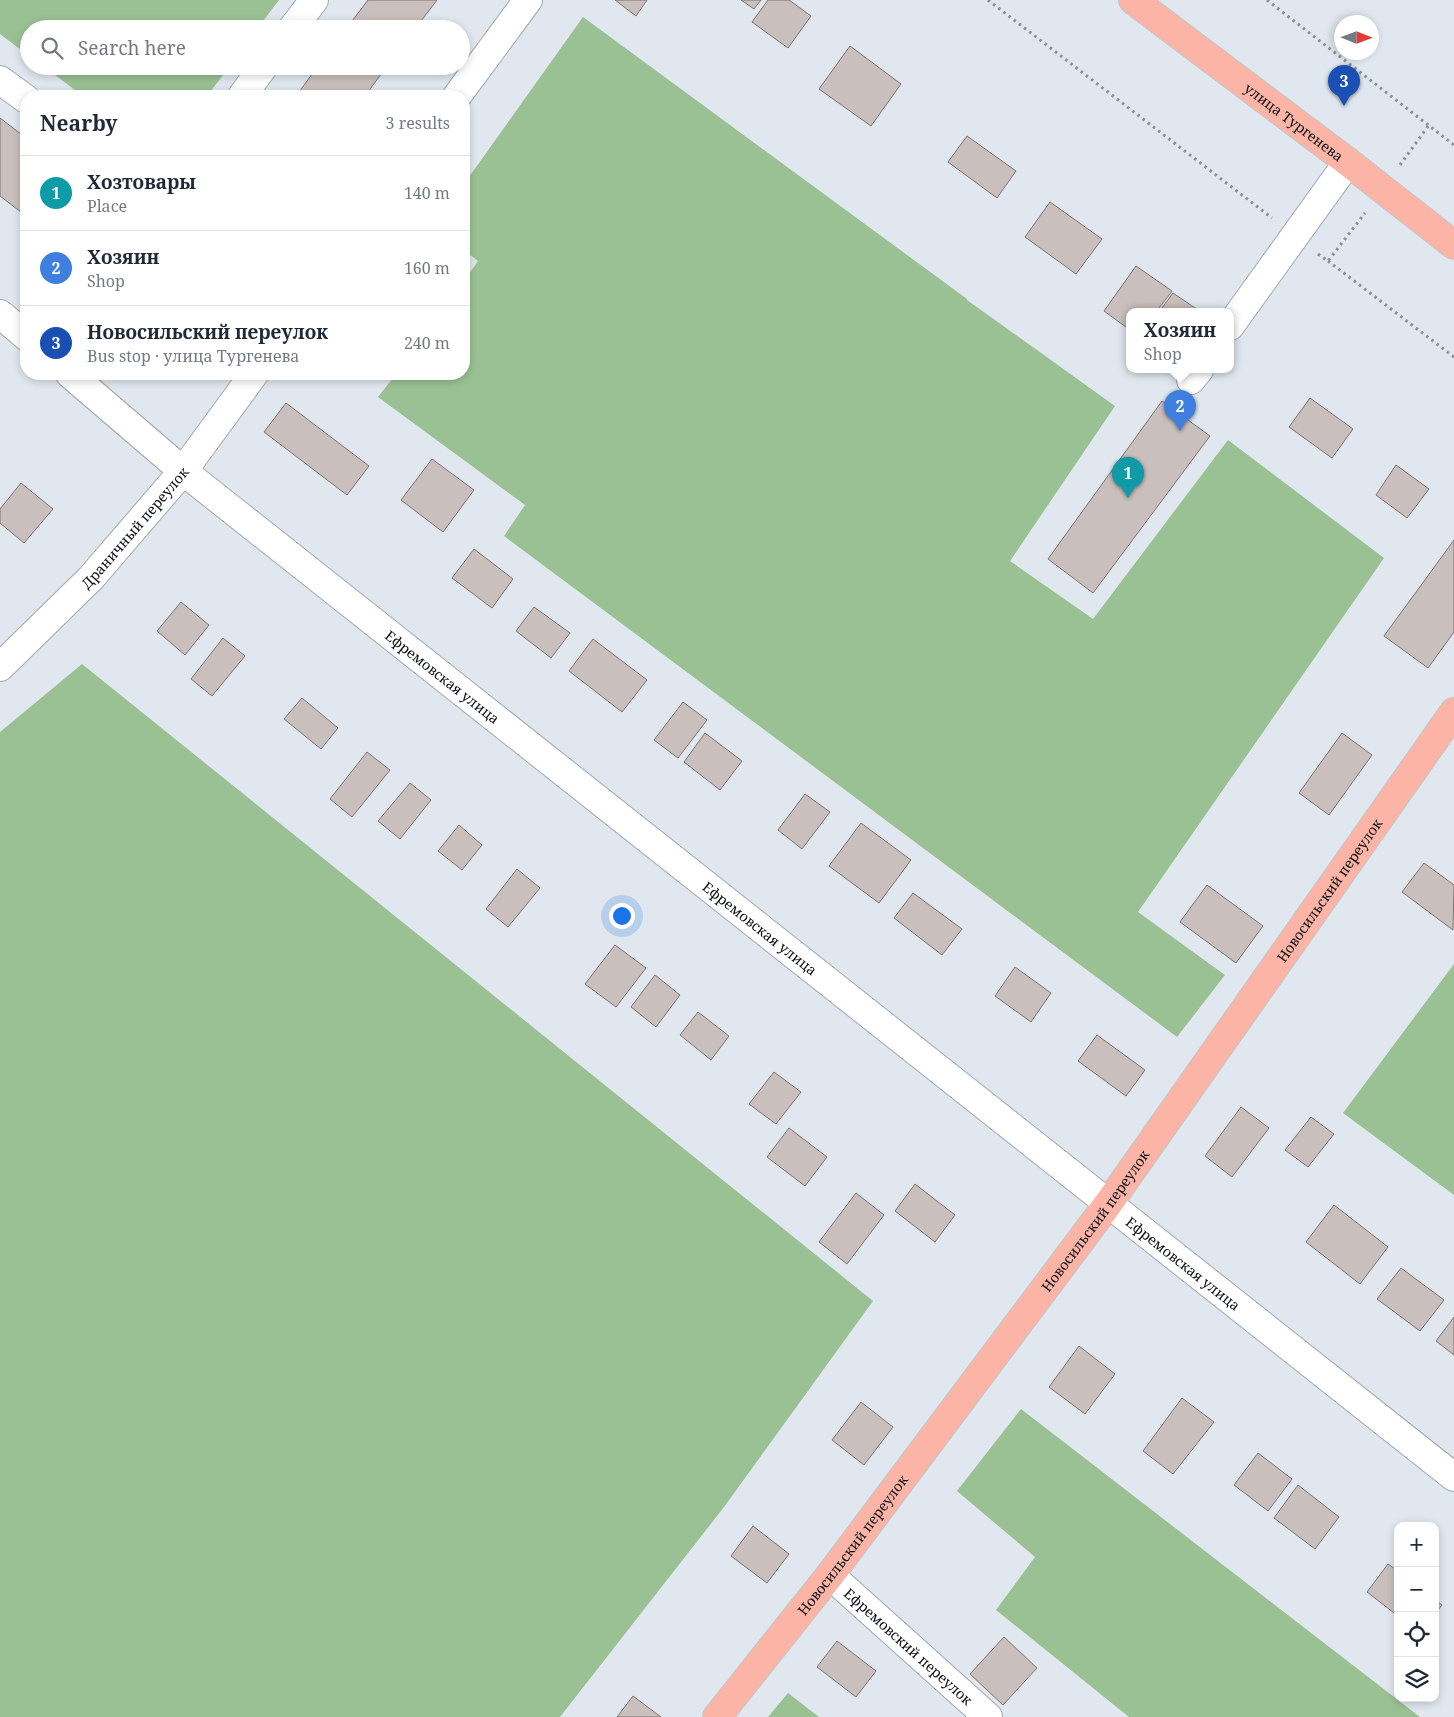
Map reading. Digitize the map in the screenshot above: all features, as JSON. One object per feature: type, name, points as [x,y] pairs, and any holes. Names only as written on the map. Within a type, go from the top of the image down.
[{"type":"main road","name":"улица Тургенева","points":[[1134,0],[1454,245]]},
{"type":"main road","name":"Новосильский переулок","points":[[717,1717],[830,1575],[1108,1204],[1454,712]]},
{"type":"street","points":[[299,20],[314,0]]},
{"type":"street","points":[[461,90],[528,0]]},
{"type":"street","points":[[246,90],[257,75]]},
{"type":"street","points":[[0,80],[20,95]]},
{"type":"street","points":[[1234,320],[1348,162]]},
{"type":"street","points":[[0,314],[20,331]]},
{"type":"street","name":"Ефремовская улица","points":[[77,380],[182,471],[1454,1477]]},
{"type":"street","name":"Драничный переулок","points":[[0,667],[91,578],[182,471],[250,380]]},
{"type":"street","name":"Ефремовский переулок","points":[[830,1575],[988,1717]]},
{"type":"path","points":[[988,0],[1454,357]]},
{"type":"path","points":[[1266,0],[1454,145]]},
{"type":"path","points":[[1328,261],[1383,190],[1429,125]]},
{"type":"green space","points":[[0,0],[279,0],[264,20],[20,20],[20,49],[0,34]]},
{"type":"green space","points":[[583,17],[967,300],[1115,406],[1010,561],[1093,619],[1228,440],[1384,558],[1138,912],[1225,975],[1177,1037],[504,536],[525,505],[378,397],[391,380],[470,380],[470,272],[478,261],[470,255],[470,176]]},
{"type":"green space","points":[[55,75],[223,75],[212,90],[75,90]]},
{"type":"green space","points":[[82,664],[873,1301],[724,1507],[560,1717],[0,1717],[0,732]]},
{"type":"green space","points":[[1454,964],[1454,1195],[1343,1113]]},
{"type":"green space","points":[[1021,1409],[1394,1697],[1394,1702],[1401,1702],[1420,1717],[1129,1717],[996,1610],[1035,1557],[957,1491]]},
{"type":"green space","points":[[788,1693],[819,1717],[768,1717]]},
{"type":"building","points":[[368,0],[437,0],[422,20],[353,20]]},
{"type":"building","points":[[615,0],[647,0],[636,16]]},
{"type":"building","points":[[741,0],[761,0],[754,9]]},
{"type":"building","points":[[768,0],[789,0],[811,16],[788,48],[752,22]]},
{"type":"building","points":[[850,46],[901,84],[871,126],[819,89]]},
{"type":"building","points":[[311,75],[380,75],[369,90],[300,90]]},
{"type":"building","points":[[0,118],[20,133],[20,211],[0,196]]},
{"type":"building","points":[[967,136],[1016,171],[997,198],[948,162]]},
{"type":"building","points":[[1050,202],[1102,239],[1076,274],[1025,237]]},
{"type":"building","points":[[1136,266],[1172,291],[1159,308],[1126,308],[1126,327],[1104,311]]},
{"type":"building","points":[[1173,293],[1195,308],[1162,308]]},
{"type":"building","points":[[1310,398],[1353,429],[1332,458],[1289,427]]},
{"type":"building","points":[[1162,401],[1210,436],[1093,593],[1048,559]]},
{"type":"building","points":[[286,403],[369,466],[347,495],[264,432]]},
{"type":"building","points":[[432,459],[474,490],[443,532],[401,500]]},
{"type":"building","points":[[1396,465],[1429,489],[1407,518],[1376,495]]},
{"type":"building","points":[[21,483],[53,509],[24,543],[0,523],[0,509]]},
{"type":"building","points":[[1454,540],[1454,632],[1428,668],[1384,636]]},
{"type":"building","points":[[474,549],[513,579],[492,608],[452,578]]},
{"type":"building","points":[[181,602],[209,625],[185,655],[157,631]]},
{"type":"building","points":[[534,607],[570,633],[551,658],[516,631]]},
{"type":"building","points":[[223,638],[245,656],[212,696],[191,679]]},
{"type":"building","points":[[593,639],[647,680],[622,712],[569,671]]},
{"type":"building","points":[[302,698],[338,728],[321,749],[284,719]]},
{"type":"building","points":[[683,702],[707,720],[678,758],[654,740]]},
{"type":"building","points":[[705,733],[742,761],[720,790],[684,762]]},
{"type":"building","points":[[1342,733],[1372,755],[1329,815],[1299,793]]},
{"type":"building","points":[[367,752],[390,770],[352,817],[330,799]]},
{"type":"building","points":[[410,783],[431,800],[400,839],[378,821]]},
{"type":"building","points":[[805,794],[830,812],[802,849],[778,830]]},
{"type":"building","points":[[861,823],[911,860],[879,903],[829,866]]},
{"type":"building","points":[[459,825],[482,845],[462,870],[438,851]]},
{"type":"building","points":[[1424,863],[1454,885],[1453,930],[1402,892]]},
{"type":"building","points":[[517,869],[540,888],[508,927],[486,909]]},
{"type":"building","points":[[1207,885],[1263,926],[1236,963],[1180,922]]},
{"type":"building","points":[[913,893],[962,929],[942,955],[894,918]]},
{"type":"building","points":[[615,945],[646,968],[616,1007],[585,984]]},
{"type":"building","points":[[1015,967],[1051,993],[1031,1022],[995,996]]},
{"type":"building","points":[[655,975],[680,995],[656,1027],[631,1007]]},
{"type":"building","points":[[698,1012],[729,1036],[711,1060],[680,1035]]},
{"type":"building","points":[[1097,1035],[1145,1070],[1126,1096],[1078,1061]]},
{"type":"building","points":[[774,1072],[801,1092],[776,1124],[749,1104]]},
{"type":"building","points":[[1241,1107],[1269,1128],[1232,1177],[1205,1156]]},
{"type":"building","points":[[1311,1117],[1334,1134],[1308,1167],[1285,1150]]},
{"type":"building","points":[[789,1128],[827,1157],[805,1186],[767,1157]]},
{"type":"building","points":[[915,1184],[955,1215],[935,1242],[895,1211]]},
{"type":"building","points":[[856,1193],[884,1215],[847,1264],[819,1242]]},
{"type":"building","points":[[1334,1205],[1388,1247],[1360,1284],[1306,1242]]},
{"type":"building","points":[[1401,1268],[1444,1300],[1420,1331],[1377,1299]]},
{"type":"building","points":[[1454,1317],[1454,1355],[1436,1341]]},
{"type":"building","points":[[1079,1346],[1115,1374],[1085,1414],[1049,1387]]},
{"type":"building","points":[[1182,1398],[1214,1422],[1173,1474],[1143,1451]]},
{"type":"building","points":[[861,1402],[893,1427],[864,1465],[832,1440]]},
{"type":"building","points":[[1258,1453],[1292,1479],[1268,1511],[1234,1485]]},
{"type":"building","points":[[1298,1485],[1339,1517],[1315,1549],[1274,1518]]},
{"type":"building","points":[[753,1526],[789,1554],[767,1583],[731,1556]]},
{"type":"building","points":[[1388,1564],[1394,1568],[1394,1613],[1367,1592]]},
{"type":"building","points":[[1004,1637],[1037,1668],[1003,1705],[970,1674]]},
{"type":"building","points":[[837,1641],[876,1671],[856,1697],[817,1667]]},
{"type":"building","points":[[633,1696],[661,1717],[617,1717]]},
{"type":"place","name":"Новосильский переулок","points":[[1344,106]]},
{"type":"place","name":"Хозяин","points":[[1180,431]]},
{"type":"place","name":"Хозтовары","points":[[1128,498]]}]
